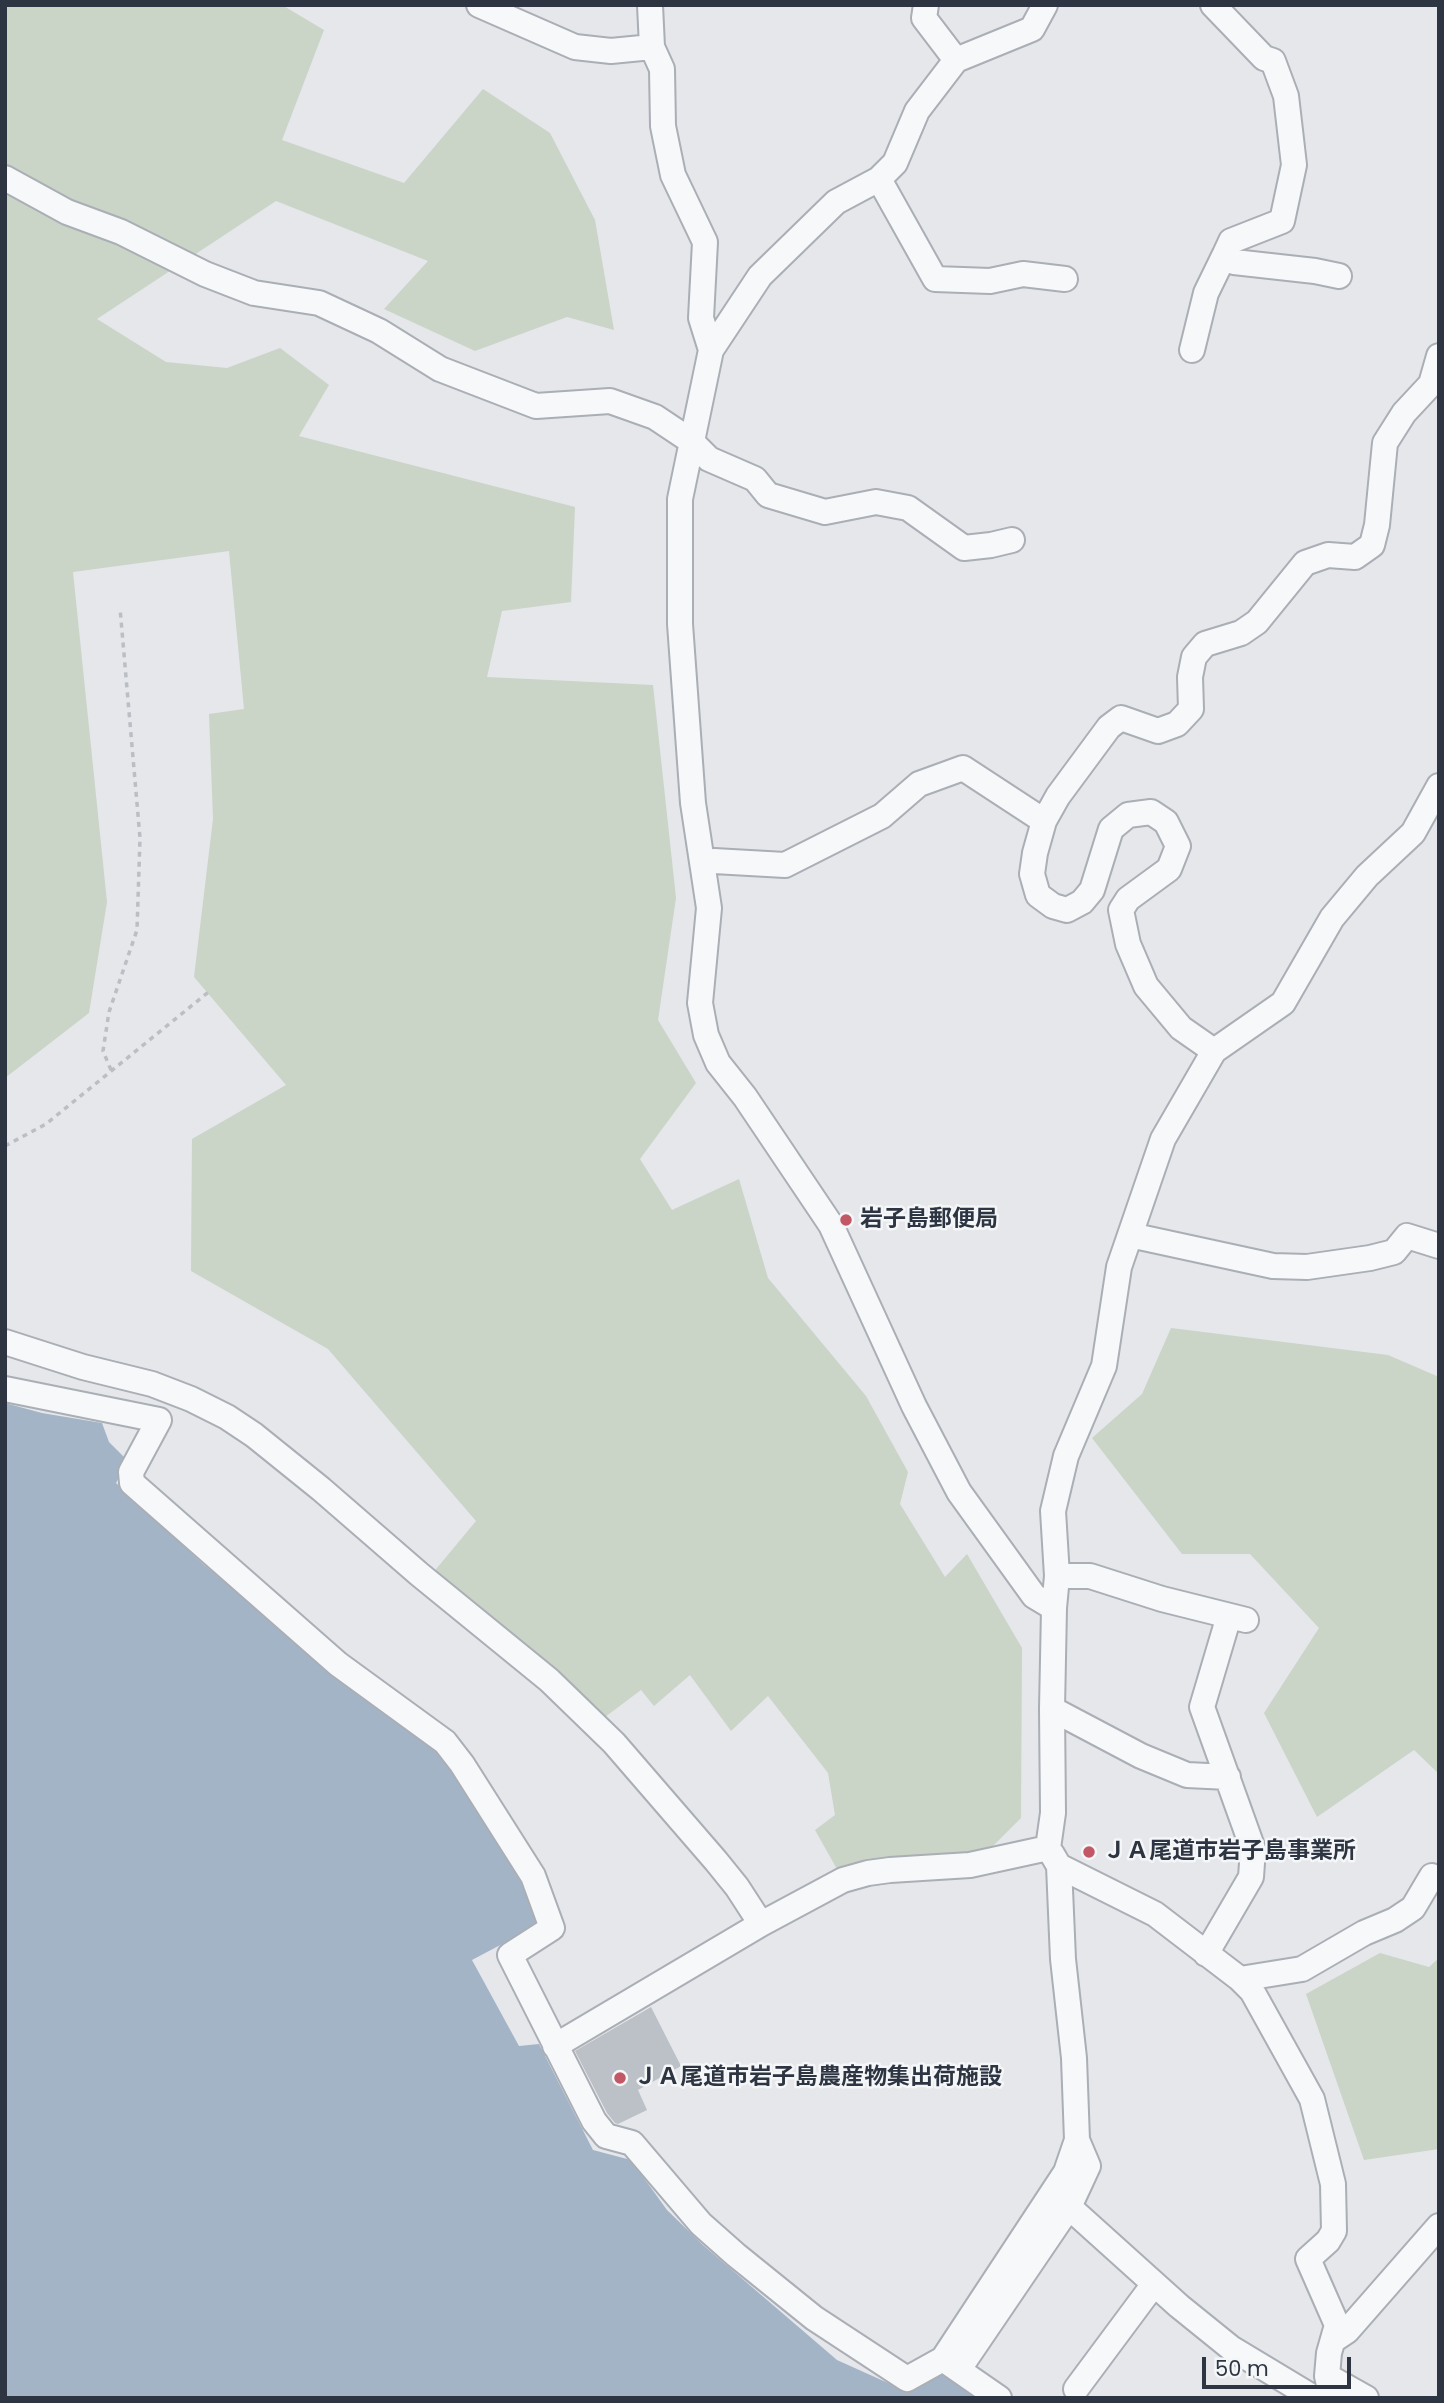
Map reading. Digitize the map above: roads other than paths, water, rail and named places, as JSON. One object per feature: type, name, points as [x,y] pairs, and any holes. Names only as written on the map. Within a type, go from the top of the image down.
[{"type":"street","points":[[479,5],[575,47],[611,51],[652,47]]},
{"type":"street","points":[[650,5],[652,47],[662,69],[663,126],[673,174],[705,242],[701,318],[711,350]]},
{"type":"street","points":[[926,5],[924,18],[956,60]]},
{"type":"street","points":[[1045,5],[1032,29],[956,60],[917,111],[895,163],[879,179],[836,202],[760,276],[711,350],[680,499],[680,624],[693,803],[709,908],[700,1003],[706,1035],[718,1063],[745,1097],[831,1225],[914,1406],[959,1492],[1034,1596],[1054,1608]]},
{"type":"street","points":[[1192,350],[1206,293],[1231,241],[1282,221],[1294,165],[1286,96],[1273,61],[1264,58],[1213,5]]},
{"type":"street","points":[[5,178],[67,212],[121,232],[205,274],[254,293],[319,303],[379,331],[440,369],[536,407],[610,401],[655,417],[691,441],[709,459],[755,479],[768,495],[825,512],[876,502],[908,508],[964,548],[1012,540]]},
{"type":"street","points":[[879,179],[935,279],[990,281],[1023,274],[1065,279]]},
{"type":"street","points":[[1225,254],[1234,262],[1339,276]]},
{"type":"street","points":[[1214,1051],[1181,1028],[1146,986],[1128,944],[1121,910],[1128,900],[1169,869],[1178,846],[1166,822],[1152,812],[1140,813],[1128,815],[1111,829],[1092,890],[1082,902],[1066,910],[1053,906],[1038,895],[1032,874],[1044,821],[1058,796],[1109,727],[1121,718],[1158,731],[1177,724],[1184,717],[1191,709],[1190,677],[1194,657],[1205,644],[1241,633],[1257,622],[1305,564],[1328,555],[1355,557],[1372,545],[1377,525],[1385,443],[1404,413],[1431,384],[1439,356]]},
{"type":"street","points":[[703,865],[714,861],[785,865],[882,816],[919,784],[964,768],[1044,821]]},
{"type":"street","points":[[5,1389],[159,1420],[131,1472],[132,1483],[338,1664],[445,1742],[534,1876],[552,1928],[510,1955],[594,2121],[606,2136],[632,2143],[701,2224],[814,2318],[907,2379],[951,2364],[1069,2207],[1088,2166],[1077,2140],[1074,2058],[1053,1856],[1052,1709],[1057,1576],[1053,1511],[1066,1456],[1104,1366],[1119,1266],[1163,1139],[1214,1051],[1283,1003],[1332,918],[1367,876],[1413,833],[1439,786]]},
{"type":"street","points":[[1130,1235],[1273,1266],[1307,1267],[1394,1252],[1408,1236],[1439,1226]]},
{"type":"street","points":[[1408,1236],[1439,1246]]},
{"type":"street","points":[[5,1342],[83,1367],[152,1384],[191,1399],[227,1417],[254,1435],[549,1680],[614,1743],[716,1861],[761,1924]]},
{"type":"street","points":[[1057,1576],[1090,1576],[1162,1599],[1238,1618],[1202,1707],[1253,1849],[1251,1877],[1206,1955]]},
{"type":"street","points":[[1052,1709],[1142,1756],[1187,1775],[1228,1777]]},
{"type":"street","points":[[555,2046],[761,1924],[843,1880],[868,1873],[1053,1856],[1155,1914],[1252,1991],[1312,2099],[1334,2184],[1334,2231],[1328,2241],[1308,2259],[1337,2325],[1329,2353],[1330,2387],[1366,2398]]},
{"type":"street","points":[[1240,1979],[1302,1969],[1364,1933],[1395,1920],[1413,1908],[1432,1876]]},
{"type":"street","points":[[951,2364],[1066,2172],[1077,2140]]},
{"type":"street","points":[[1069,2207],[1154,2284],[1231,2348],[1314,2398]]},
{"type":"street","points":[[1335,2339],[1347,2331],[1439,2226]]},
{"type":"street","points":[[1076,2389],[1154,2284]]},
{"type":"street","points":[[951,2364],[999,2398]]},
{"type":"water","points":[[5,1403],[42,1413],[102,1423],[109,1442],[128,1461],[116,1483],[203,1564],[329,1668],[445,1754],[517,1869],[538,1925],[472,1960],[519,2046],[539,2044],[593,2150],[631,2160],[667,2210],[703,2245],[837,2360],[908,2392],[941,2371],[977,2398],[5,2398]]},
{"type":"place","name":"岩子島郵便局","points":[[846,1220]]},
{"type":"place","name":"ＪＡ尾道市岩子島事業所","points":[[1089,1852]]},
{"type":"place","name":"ＪＡ尾道市岩子島農産物集出荷施設","points":[[620,2078]]}]
